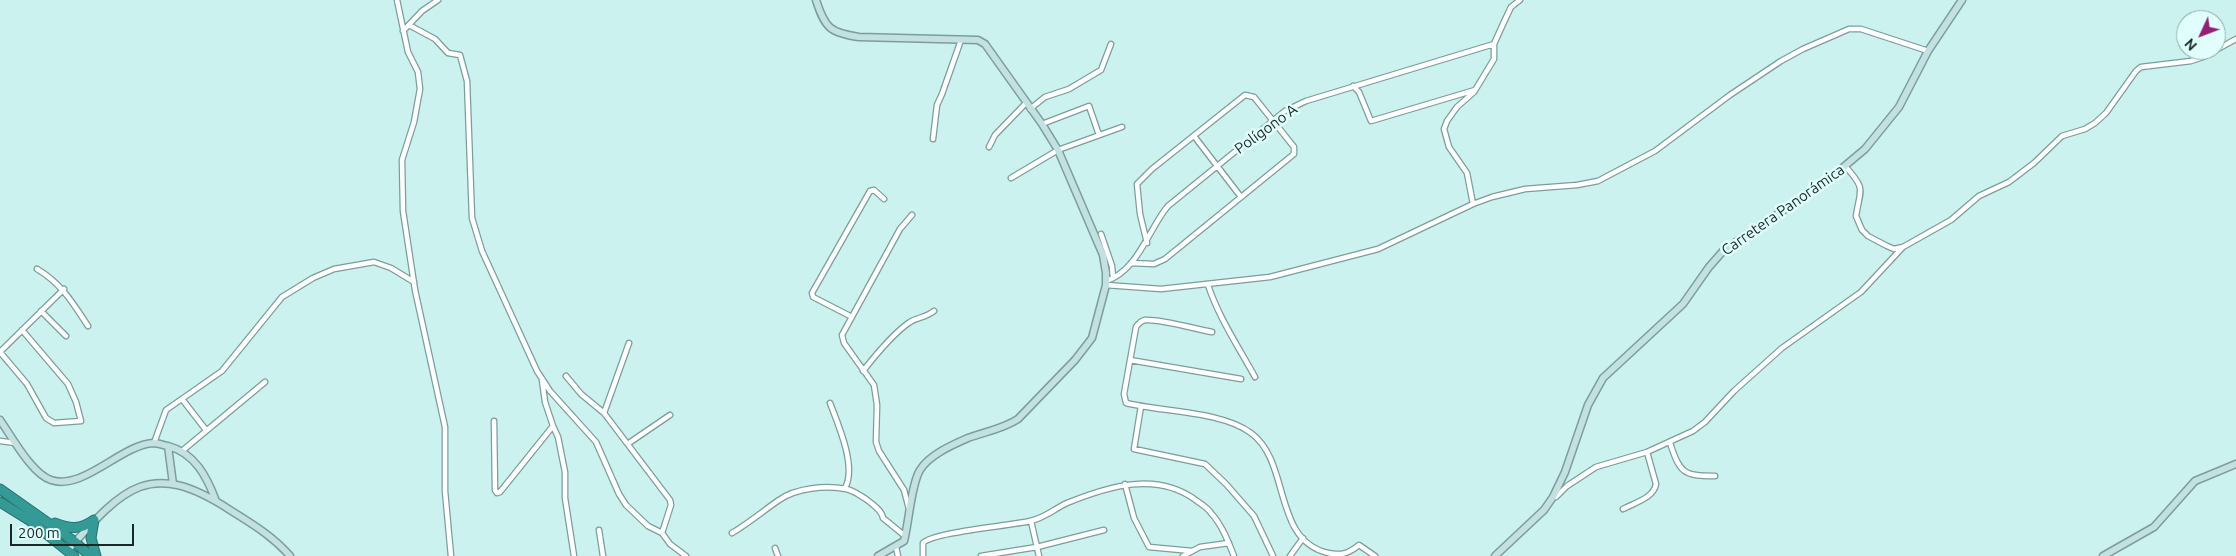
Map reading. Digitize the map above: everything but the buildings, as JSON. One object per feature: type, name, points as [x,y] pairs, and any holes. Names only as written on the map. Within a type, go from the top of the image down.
[{"type":"highway","points":[[0,489],[75,542],[90,556]]},
{"type":"highway","points":[[0,502],[29,520],[68,554]]},
{"type":"highway","points":[[44,519],[72,529],[86,527],[94,520]]},
{"type":"highway","points":[[94,520],[91,538],[96,556]]},
{"type":"street","points":[[396,0],[408,52],[418,72],[420,89],[414,122],[402,160],[403,211],[414,282],[445,427],[445,492],[451,556]]},
{"type":"street","points":[[403,31],[438,0]]},
{"type":"street","points":[[816,0],[825,23],[840,35],[978,40],[985,44],[1042,124],[1058,150],[1102,255],[1106,283],[1092,338],[1075,360],[1013,422],[967,439],[925,463],[917,477],[904,541],[878,556]]},
{"type":"street","points":[[1473,204],[1467,173],[1449,147],[1444,129],[1447,121],[1458,107],[1476,90],[1494,59],[1494,44],[1512,6],[1520,0]]},
{"type":"street","name":"Carretera Panorámica","points":[[1500,555],[1544,510],[1553,497],[1566,472],[1588,405],[1603,378],[1683,304],[1713,261],[1724,250],[1845,166],[1865,149],[1898,108],[1928,51],[1962,0]]},
{"type":"street","points":[[409,25],[435,39],[448,53],[460,55],[463,61],[467,82],[472,218],[482,251],[542,379],[596,442],[619,494],[626,505],[648,526],[662,533],[670,544],[686,556]]},
{"type":"street","points":[[1106,283],[1160,289],[1270,277],[1378,249],[1473,204],[1525,189],[1577,185],[1598,181],[1655,151],[1730,95],[1781,61],[1803,49],[1849,30],[1861,29],[1928,51]]},
{"type":"street","points":[[933,139],[937,104],[960,40]]},
{"type":"street","points":[[1845,166],[1855,177],[1860,187],[1861,200],[1856,216],[1862,230],[1894,249],[1903,247],[1951,220],[1979,196],[2009,182],[2034,163],[2062,136],[2086,129],[2095,123],[2106,112],[2141,67],[2197,59],[2236,40]]},
{"type":"street","points":[[989,147],[995,135],[1028,106],[1045,97],[1069,89],[1101,70],[1111,44]]},
{"type":"street","name":"Polígono A","points":[[1106,283],[1131,263],[1147,243],[1159,217],[1168,206],[1285,111],[1306,101],[1494,44]]},
{"type":"street","points":[[1353,86],[1359,92],[1370,120],[1476,90]]},
{"type":"street","points":[[1131,263],[1154,264],[1165,259],[1294,154],[1294,146],[1272,122],[1254,97],[1245,95],[1152,169],[1137,184],[1140,214],[1147,243]]},
{"type":"street","points":[[1042,124],[1089,106],[1099,135]]},
{"type":"street","points":[[1011,178],[1058,150],[1122,127]]},
{"type":"street","points":[[1194,136],[1241,197]]},
{"type":"street","points":[[852,317],[813,296],[812,293],[870,191],[874,190],[884,199]]},
{"type":"street","points":[[910,513],[904,490],[879,451],[876,442],[876,393],[874,386],[842,339],[842,335],[900,229],[912,215]]},
{"type":"street","points":[[1101,234],[1112,266],[1113,278]]},
{"type":"street","points":[[1553,497],[1556,497],[1567,486],[1596,467],[1647,452],[1670,442],[1705,422],[1734,391],[1782,348],[1861,292],[1903,247]]},
{"type":"street","points":[[154,443],[166,410],[222,371],[282,297],[313,278],[334,269],[374,262],[390,268],[414,282]]},
{"type":"street","points":[[37,269],[64,289],[88,326]]},
{"type":"street","points":[[1208,285],[1218,312],[1255,377]]},
{"type":"street","points":[[22,330],[68,384],[76,402],[81,421],[54,423],[46,418],[27,384],[0,352],[22,330],[41,311],[64,289]]},
{"type":"street","points":[[41,311],[66,336]]},
{"type":"street","points":[[863,371],[892,337],[910,322],[926,317],[934,311]]},
{"type":"street","points":[[1212,332],[1145,320],[1140,322],[1136,327],[1123,399],[1126,403],[1236,424],[1252,434],[1270,458],[1286,510],[1303,538],[1320,551],[1344,555],[1359,545],[1375,556]]},
{"type":"street","points":[[604,413],[629,343]]},
{"type":"street","points":[[1130,360],[1242,379]]},
{"type":"street","points":[[566,376],[581,394],[604,413],[629,443],[670,500],[672,505],[662,533]]},
{"type":"street","points":[[542,379],[545,402],[558,438],[565,472],[565,498],[574,556]]},
{"type":"street","points":[[182,451],[265,382]]},
{"type":"street","points":[[182,398],[206,430]]},
{"type":"street","points":[[830,403],[840,428],[850,473],[849,482],[845,488]]},
{"type":"street","points":[[1141,406],[1134,448],[1205,464],[1226,484],[1254,516],[1273,556]]},
{"type":"street","points":[[629,443],[670,415]]},
{"type":"street","points":[[0,420],[40,474],[51,480],[64,483],[76,480],[117,458],[154,443],[182,451],[202,472],[216,501]]},
{"type":"street","points":[[494,421],[495,490],[497,493],[500,492],[553,426]]},
{"type":"street","points":[[0,441],[16,443]]},
{"type":"street","points":[[1670,442],[1681,470],[1696,476],[1715,476]]},
{"type":"street","points":[[168,446],[173,484]]},
{"type":"street","points":[[1623,509],[1652,494],[1655,490],[1656,484],[1647,452]]},
{"type":"street","points":[[2103,556],[2154,527],[2195,481],[2236,464]]},
{"type":"street","points":[[923,556],[923,543],[938,536],[1031,521],[1052,513],[1065,504],[1125,484],[1146,482],[1188,494],[1210,511],[1225,532],[1234,556]]},
{"type":"street","points":[[68,554],[75,542],[94,520],[119,498],[131,490],[156,483],[173,484],[195,490],[216,501],[267,534],[290,556]]},
{"type":"street","points":[[1125,484],[1134,518],[1149,547],[1192,551]]},
{"type":"street","points":[[732,533],[780,499],[794,493],[810,489],[845,488],[874,506],[883,514],[883,518],[905,536]]},
{"type":"street","points":[[1031,521],[1039,556]]},
{"type":"street","points":[[599,530],[603,556]]},
{"type":"street","points":[[981,556],[1037,547],[1104,530]]},
{"type":"street","points":[[1290,556],[1303,538]]},
{"type":"street","points":[[1183,556],[1200,547],[1229,543]]},
{"type":"street","points":[[896,547],[898,556]]},
{"type":"street","points":[[775,548],[778,556]]}]
